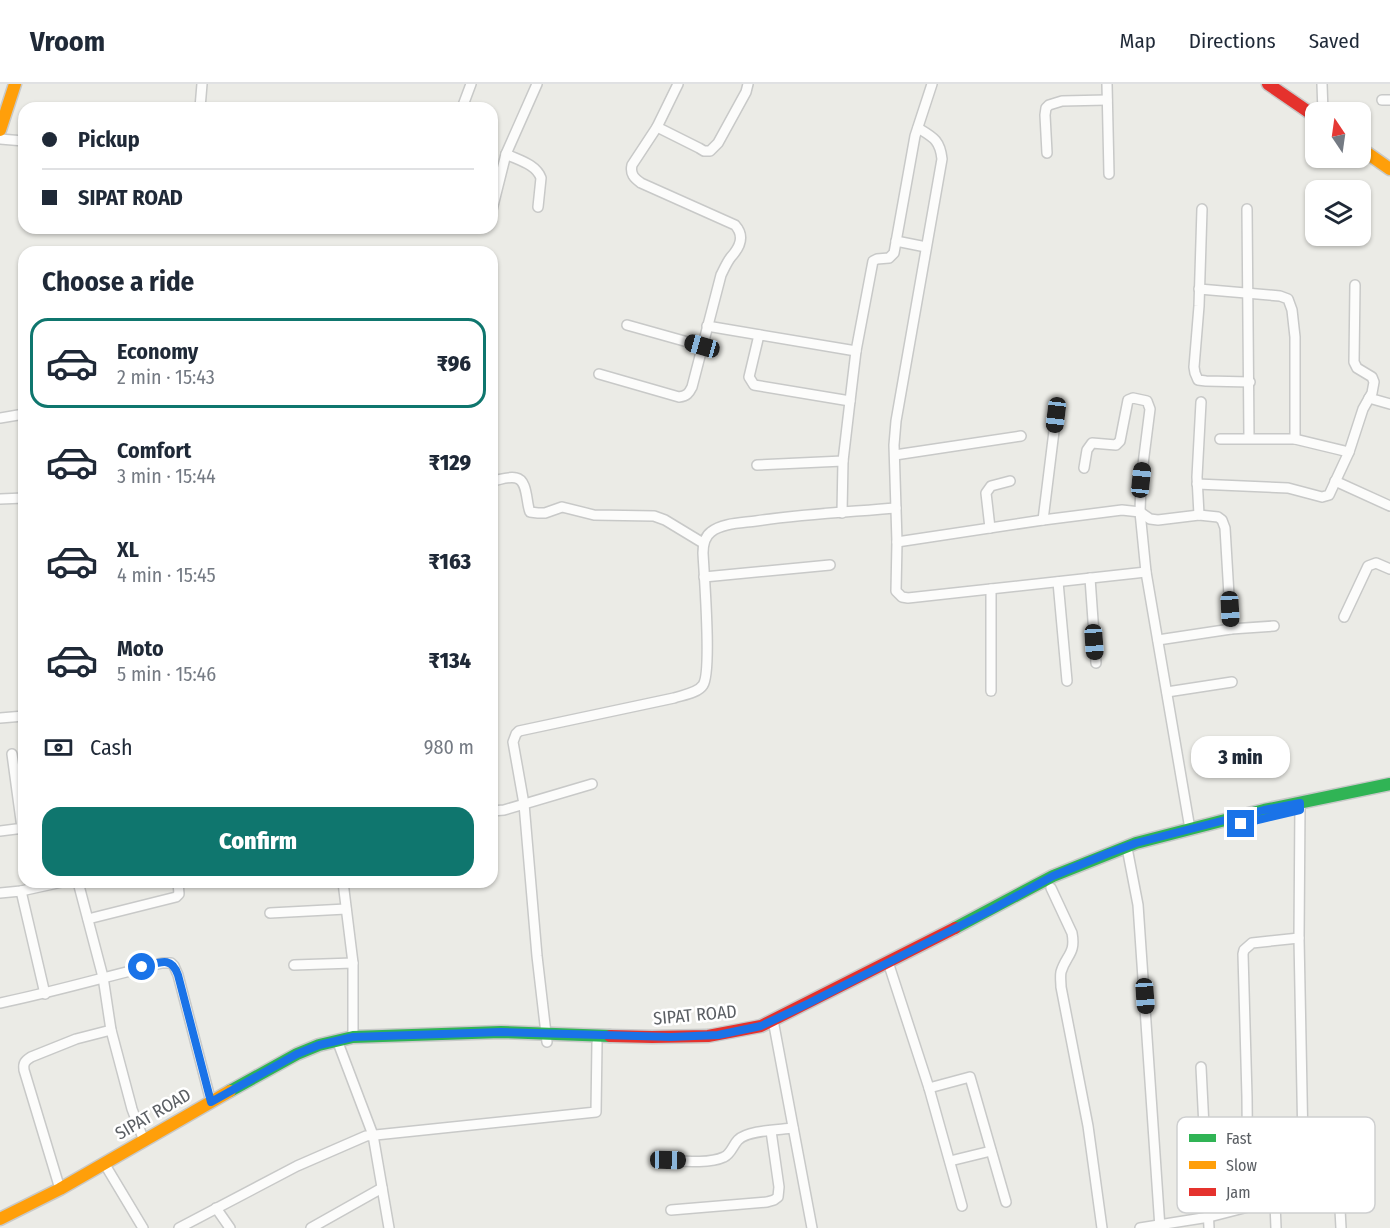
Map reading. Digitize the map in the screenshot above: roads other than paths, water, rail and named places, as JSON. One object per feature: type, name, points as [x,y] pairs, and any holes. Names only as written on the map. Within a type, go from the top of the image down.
[{"type":"main road","points":[[0,130],[15,84]]},
{"type":"main road","points":[[1268,84],[1305,109]]},
{"type":"main road","points":[[1371,156],[1390,169]]},
{"type":"main road","name":"SIPAT ROAD","points":[[3,1228],[107,1167],[296,1063],[353,1037],[501,1032],[597,1042],[692,1045],[748,1038],[1111,859],[1300,806],[1390,784]]},
{"type":"main road","name":"SIPAT ROAD","points":[[890,966],[1053,876],[1136,843],[1264,810],[1390,794]]},
{"type":"main road","name":"SIPAT ROAD","points":[[0,1219],[107,1167],[144,1141],[211,1102],[297,1054],[319,1045],[708,1036],[774,1024]]},
{"type":"street","points":[[200,102],[202,84]]},
{"type":"street","points":[[464,102],[471,84]]},
{"type":"street","points":[[498,186],[506,154],[537,84]]},
{"type":"street","points":[[599,374],[679,397],[688,394],[692,387],[721,275],[740,245],[740,231],[735,225],[641,183],[636,180],[631,171],[632,165],[657,127],[678,84]]},
{"type":"street","points":[[657,127],[704,151],[710,151],[718,143],[746,92],[748,84]]},
{"type":"street","points":[[842,513],[843,461],[856,351],[872,263],[875,259],[892,256],[915,136],[932,84]]},
{"type":"street","points":[[1107,84],[1109,174]]},
{"type":"street","points":[[1322,84],[1323,102]]},
{"type":"street","points":[[1047,153],[1045,115],[1049,105],[1062,101],[1107,100]]},
{"type":"street","points":[[918,128],[938,143],[942,159],[896,421],[896,591],[902,597],[908,598],[1146,572]]},
{"type":"street","points":[[0,140],[18,141]]},
{"type":"street","points":[[506,154],[534,167],[539,173],[538,207]]},
{"type":"street","points":[[1202,209],[1194,367],[1196,378],[1200,381],[1250,382]]},
{"type":"street","points":[[1248,209],[1249,438]]},
{"type":"street","points":[[896,241],[926,247]]},
{"type":"street","points":[[1197,484],[1288,488],[1322,497],[1329,495],[1349,452],[1363,409],[1374,386],[1372,377],[1357,368],[1354,362],[1355,285]]},
{"type":"street","points":[[1199,289],[1285,297],[1291,303],[1295,337],[1295,439]]},
{"type":"street","points":[[627,325],[702,346]]},
{"type":"street","points":[[707,326],[856,351]]},
{"type":"street","points":[[759,335],[749,377],[751,383],[850,401]]},
{"type":"street","points":[[1084,468],[1086,450],[1092,443],[1116,445],[1120,441],[1128,400],[1133,398],[1147,401],[1150,409],[1141,480],[1140,512],[1146,572],[1190,829]]},
{"type":"street","points":[[1369,398],[1390,404]]},
{"type":"street","points":[[1199,515],[1197,484],[1201,402]]},
{"type":"street","points":[[0,418],[18,415]]},
{"type":"street","points":[[1042,520],[1056,415]]},
{"type":"street","points":[[895,455],[1021,436]]},
{"type":"street","points":[[1220,438],[1295,439],[1349,452]]},
{"type":"street","points":[[757,465],[843,461]]},
{"type":"street","points":[[498,480],[520,479],[530,512],[545,513],[562,507],[594,514],[660,517],[703,543]]},
{"type":"street","points":[[990,528],[986,493],[991,486],[1010,481]]},
{"type":"street","points":[[1335,481],[1390,506]]},
{"type":"street","points":[[0,499],[18,498]]},
{"type":"street","points":[[547,1038],[537,956],[524,804],[513,742],[516,734],[519,731],[674,698],[702,687],[706,675],[707,645],[703,543],[712,530],[739,523],[786,517],[896,508]]},
{"type":"street","points":[[897,542],[1122,510],[1140,512],[1150,519],[1158,520],[1199,515],[1218,517],[1224,523],[1231,629]]},
{"type":"street","points":[[1344,617],[1368,566],[1376,564],[1390,569]]},
{"type":"street","points":[[704,577],[830,565]]},
{"type":"street","points":[[1090,578],[1096,663]]},
{"type":"street","points":[[1058,582],[1067,681]]},
{"type":"street","points":[[991,589],[991,691]]},
{"type":"street","points":[[1158,640],[1231,629],[1274,626]]},
{"type":"street","points":[[1167,692],[1232,682]]},
{"type":"street","points":[[0,718],[18,716]]},
{"type":"street","points":[[12,754],[18,794]]},
{"type":"street","points":[[498,810],[592,784]]},
{"type":"street","points":[[1300,806],[1299,938],[1302,1117]]},
{"type":"street","points":[[0,831],[18,829]]},
{"type":"street","points":[[1128,853],[1138,905],[1160,1226]]},
{"type":"street","points":[[0,893],[35,888]]},
{"type":"street","points":[[80,888],[103,977],[111,1030],[132,1108],[144,1141]]},
{"type":"street","points":[[88,920],[176,897],[179,894],[178,888]]},
{"type":"street","points":[[344,888],[353,963],[353,1037]]},
{"type":"street","points":[[1051,888],[1072,933],[1072,951],[1061,974],[1061,987],[1088,1126],[1102,1228]]},
{"type":"street","points":[[21,891],[45,994]]},
{"type":"street","points":[[270,913],[346,909]]},
{"type":"street","points":[[1247,1117],[1244,950],[1252,943],[1299,938]]},
{"type":"street","points":[[0,1003],[45,994],[162,963],[171,963],[178,975],[211,1102]]},
{"type":"street","points":[[294,965],[353,963]]},
{"type":"street","points":[[890,966],[929,1088],[962,1206]]},
{"type":"street","points":[[774,1024],[812,1228]]},
{"type":"street","points":[[60,1189],[39,1125],[23,1065],[31,1057],[111,1030]]},
{"type":"street","points":[[178,1228],[297,1166],[366,1136],[596,1112],[597,1042]]},
{"type":"street","points":[[338,1044],[373,1136],[389,1228]]},
{"type":"street","points":[[1201,1067],[1204,1117]]},
{"type":"street","points":[[929,1088],[970,1077],[1006,1202]]},
{"type":"street","points":[[668,1160],[705,1161],[722,1158],[740,1138],[748,1134],[793,1128]]},
{"type":"street","points":[[671,1210],[767,1202],[778,1197],[771,1131]]},
{"type":"street","points":[[950,1161],[991,1151]]},
{"type":"street","points":[[107,1167],[143,1228]]},
{"type":"street","points":[[310,1228],[382,1188]]},
{"type":"street","points":[[216,1208],[230,1228]]},
{"type":"street","points":[[1209,1213],[1209,1228]]},
{"type":"street","points":[[1140,1228],[1225,1213]]},
{"type":"street","points":[[1275,1213],[1276,1228]]},
{"type":"street","points":[[1340,1213],[1341,1228]]}]
